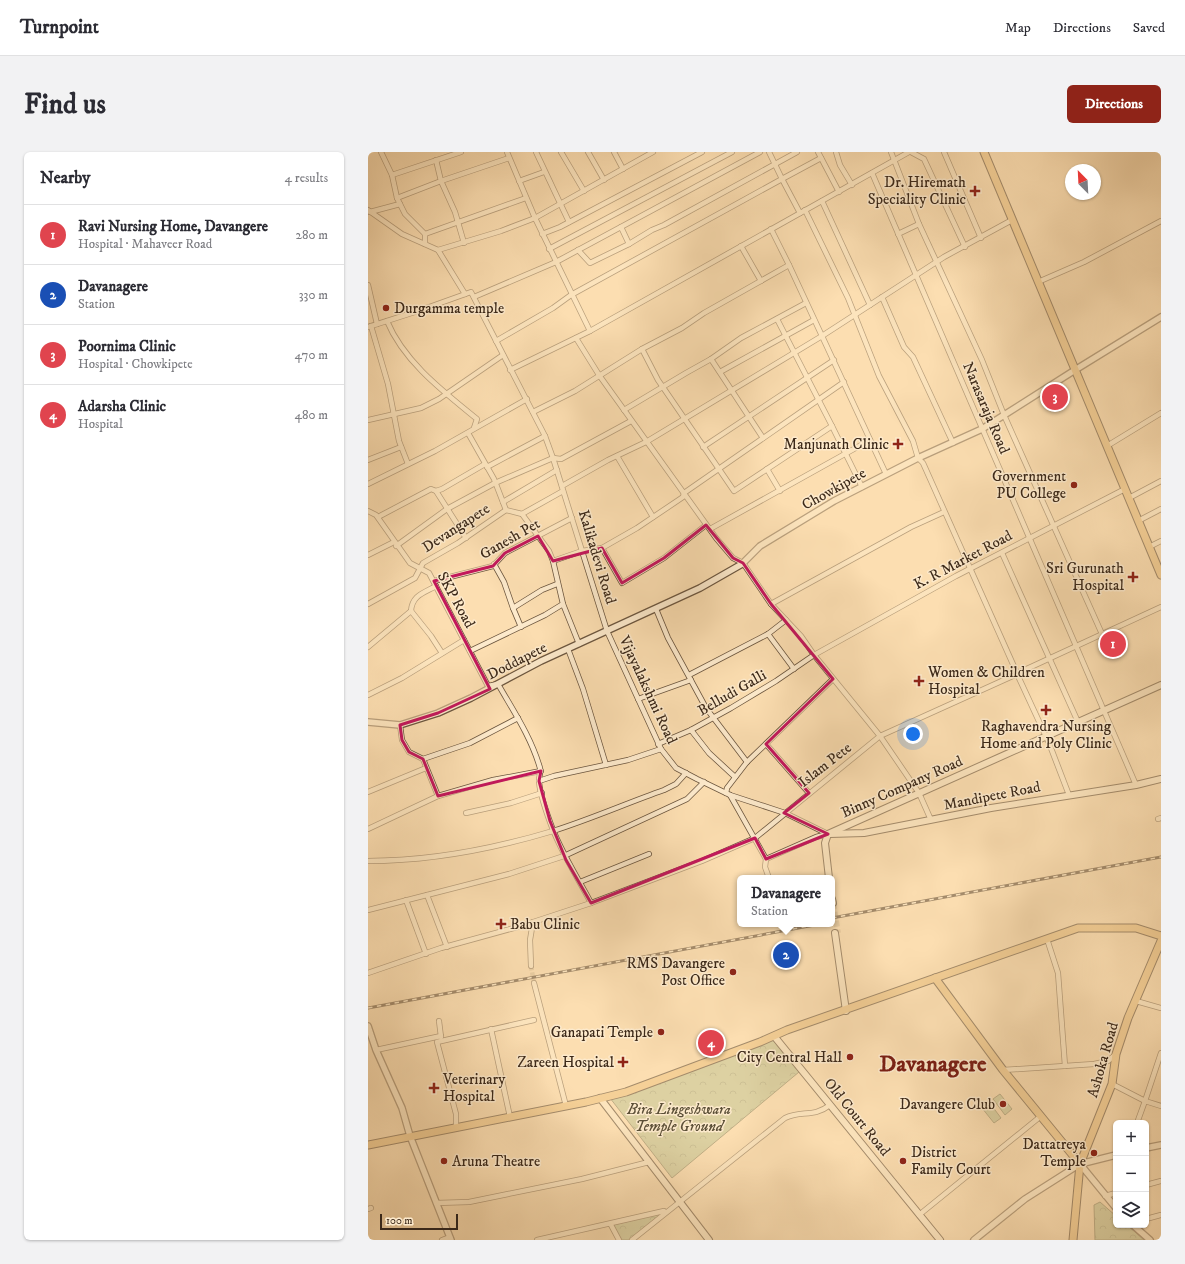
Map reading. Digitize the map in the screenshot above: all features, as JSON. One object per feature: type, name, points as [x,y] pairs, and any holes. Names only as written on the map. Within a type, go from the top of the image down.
[{"type":"main road","points":[[984,152],[1161,575]]},
{"type":"main road","name":"Binny Company Road","points":[[826,834],[1161,685]]},
{"type":"main road","name":"Mandipete Road","points":[[826,834],[864,833],[991,808],[1136,785],[1161,778]]},
{"type":"main road","points":[[825,875],[822,846],[826,834]]},
{"type":"main road","points":[[826,834],[825,843],[829,875]]},
{"type":"main road","points":[[368,1145],[566,1106],[652,1083],[774,1036],[1078,928],[1136,928],[1161,936]]},
{"type":"main road","points":[[836,933],[847,1010]]},
{"type":"main road","name":"Ashoka Road","points":[[1073,1240],[1080,1164],[1112,1084],[1116,1054],[1136,1000],[1161,941]]},
{"type":"main road","points":[[935,978],[1004,1070],[1080,1164]]},
{"type":"main road","name":"Old Court Road","points":[[774,1036],[940,1240]]},
{"type":"main road","points":[[600,1098],[709,1240]]},
{"type":"street","points":[[381,152],[392,175],[397,198],[405,214],[425,234],[425,244]]},
{"type":"street","points":[[392,175],[461,152]]},
{"type":"street","points":[[507,152],[542,234],[590,331]]},
{"type":"street","points":[[536,152],[544,172],[569,222]]},
{"type":"street","points":[[561,152],[584,191]]},
{"type":"street","points":[[588,152],[604,180]]},
{"type":"street","points":[[614,152],[623,169]]},
{"type":"street","points":[[641,152],[644,157]]},
{"type":"street","points":[[438,250],[464,243],[535,218],[653,152]]},
{"type":"street","points":[[542,234],[569,222],[702,152]]},
{"type":"street","points":[[549,249],[732,152]]},
{"type":"street","points":[[408,464],[401,447],[388,384],[370,327],[471,292],[474,297],[556,262],[760,152]]},
{"type":"street","points":[[769,152],[800,213]]},
{"type":"street","points":[[578,250],[590,263],[629,244],[652,230],[664,225],[798,152]]},
{"type":"street","points":[[818,152],[839,192]]},
{"type":"street","points":[[836,152],[840,165],[852,185]]},
{"type":"street","points":[[891,152],[895,160],[897,172],[919,224],[982,360],[1004,415],[1102,634]]},
{"type":"street","points":[[510,370],[590,331],[910,152],[924,159],[965,247]]},
{"type":"street","points":[[944,152],[981,238]]},
{"type":"street","points":[[397,198],[441,181],[509,158]]},
{"type":"street","points":[[496,341],[553,308],[571,295],[821,158]]},
{"type":"street","points":[[436,160],[441,181],[455,212],[464,243]]},
{"type":"street","points":[[519,181],[544,172]]},
{"type":"street","name":"Narasaraja Road","points":[[872,173],[1136,785]]},
{"type":"street","points":[[425,234],[526,198]]},
{"type":"street","points":[[822,201],[870,305]]},
{"type":"street","points":[[369,211],[400,204]]},
{"type":"street","points":[[806,210],[855,315],[879,376],[914,441],[918,458],[923,464],[971,568],[1069,795]]},
{"type":"street","points":[[369,211],[402,234],[438,250],[465,294]]},
{"type":"street","points":[[522,514],[616,456],[646,442],[685,420],[822,336],[937,262],[1012,220]]},
{"type":"street","points":[[1038,282],[1084,262],[1161,220]]},
{"type":"street","points":[[898,234],[919,224]]},
{"type":"street","points":[[621,227],[629,244]]},
{"type":"street","points":[[771,229],[834,360],[886,474]]},
{"type":"street","points":[[741,246],[761,281]]},
{"type":"street","points":[[533,412],[575,391],[598,375],[642,349],[682,328],[704,313],[789,265]]},
{"type":"street","points":[[368,285],[369,295],[377,324]]},
{"type":"street","name":"Kalikadevi Road","points":[[474,297],[545,436],[563,488],[607,631]]},
{"type":"street","points":[[882,298],[904,347],[913,357],[953,442]]},
{"type":"street","points":[[624,410],[711,359],[741,338],[806,303]]},
{"type":"street","name":"Chowkipete","points":[[607,631],[700,588],[743,563],[760,546],[834,501],[918,458],[982,429],[1161,317]]},
{"type":"street","points":[[777,319],[862,487]]},
{"type":"street","points":[[720,372],[814,320]]},
{"type":"street","points":[[387,321],[392,334],[407,354],[446,394],[477,419],[474,428]]},
{"type":"street","points":[[576,338],[598,375],[708,527],[733,558],[743,563],[771,604],[801,636],[814,655],[880,736],[919,793],[931,820]]},
{"type":"street","points":[[642,349],[663,386],[685,420],[734,491],[832,426]]},
{"type":"street","points":[[368,420],[421,408],[446,394],[503,355]]},
{"type":"street","points":[[711,359],[764,438]]},
{"type":"street","points":[[703,446],[834,360]]},
{"type":"street","points":[[553,561],[582,551],[602,548],[653,517],[683,497],[684,493],[844,382]]},
{"type":"street","points":[[368,484],[435,452],[467,432],[468,433],[474,428],[527,399]]},
{"type":"street","points":[[1107,446],[1161,413]]},
{"type":"street","points":[[368,555],[395,544],[447,509],[495,482],[553,458],[561,459],[631,421]]},
{"type":"street","points":[[468,433],[495,482],[506,510],[522,514],[549,551],[553,561],[557,584],[563,604],[579,644]]},
{"type":"street","points":[[436,491],[545,436]]},
{"type":"street","points":[[602,548],[622,582],[664,558],[708,527],[780,491],[870,440]]},
{"type":"street","points":[[368,460],[401,447]]},
{"type":"street","points":[[616,456],[653,517]]},
{"type":"street","points":[[767,469],[780,491]]},
{"type":"street","points":[[503,502],[557,470]]},
{"type":"street","points":[[1129,498],[1161,481]]},
{"type":"street","points":[[378,517],[431,489],[436,491],[466,538]]},
{"type":"street","name":"K. R Market Road","points":[[814,655],[971,568],[1125,489]]},
{"type":"street","points":[[1138,521],[1161,509]]},
{"type":"street","name":"Devangapete","points":[[368,604],[415,578],[423,563],[466,538],[506,510]]},
{"type":"street","name":"SKP Road","points":[[368,511],[378,517],[395,544],[410,563],[429,573],[488,686],[498,684]]},
{"type":"street","points":[[771,604],[911,527],[944,512]]},
{"type":"street","name":"Ganesh Pet","points":[[434,581],[494,564],[505,553],[572,518]]},
{"type":"street","points":[[1149,547],[1161,541]]},
{"type":"street","points":[[1002,553],[1078,722]]},
{"type":"street","points":[[494,564],[504,582],[521,627]]},
{"type":"street","points":[[513,608],[542,590],[557,584]]},
{"type":"street","points":[[368,647],[411,610],[412,602],[415,598],[436,586]]},
{"type":"street","points":[[470,651],[521,627],[563,604]]},
{"type":"street","name":"Islam Pete","points":[[368,973],[591,903],[702,861],[755,838],[880,736],[1161,607]]},
{"type":"street","points":[[656,609],[668,638],[713,718],[747,762]]},
{"type":"street","points":[[411,610],[442,653]]},
{"type":"street","points":[[638,699],[690,678],[768,634],[786,620]]},
{"type":"street","name":"Doddapete","points":[[400,725],[438,713],[472,698],[568,649],[607,631]]},
{"type":"street","name":"Vijayalakshmi Road","points":[[607,631],[658,744],[676,768],[728,794],[785,813],[826,834]]},
{"type":"street","points":[[768,634],[794,669]]},
{"type":"street","points":[[368,695],[402,678],[464,640]]},
{"type":"street","points":[[568,649],[583,689],[606,765]]},
{"type":"street","name":"Belludi Galli","points":[[658,744],[691,730],[713,718],[794,669],[814,655]]},
{"type":"street","points":[[768,875],[765,867],[766,859],[728,794],[727,788],[747,762],[833,679]]},
{"type":"street","points":[[498,684],[532,743],[540,771],[539,781],[554,830],[564,856],[591,903]]},
{"type":"street","points":[[423,759],[470,743],[518,718]]},
{"type":"street","points":[[368,722],[400,725],[402,740],[410,752],[423,759],[438,796]]},
{"type":"street","points":[[691,730],[709,754],[735,778]]},
{"type":"street","points":[[766,744],[809,793]]},
{"type":"street","points":[[539,781],[554,776],[628,760],[661,749]]},
{"type":"street","points":[[368,792],[426,768]]},
{"type":"street","points":[[368,829],[438,796],[494,780],[540,771]]},
{"type":"street","points":[[368,861],[407,861],[448,856],[554,830],[664,790],[676,784],[686,773]]},
{"type":"street","points":[[368,910],[509,874],[564,856],[687,799],[704,782]]},
{"type":"street","points":[[466,813],[511,803],[542,792]]},
{"type":"street","points":[[766,859],[826,834]]},
{"type":"street","points":[[580,882],[649,854]]},
{"type":"street","points":[[428,895],[448,947]]},
{"type":"street","points":[[406,900],[426,954]]},
{"type":"street","points":[[531,966],[530,940],[533,922]]},
{"type":"street","points":[[1047,939],[1058,973],[1065,1066]]},
{"type":"street","points":[[534,983],[566,1106]]},
{"type":"street","points":[[1136,1000],[1161,1008]]},
{"type":"street","points":[[376,1050],[534,1020]]},
{"type":"street","points":[[439,1021],[442,1038]]},
{"type":"street","points":[[368,1026],[376,1050],[402,1108],[410,1136],[451,1238],[442,1240]]},
{"type":"street","points":[[491,1029],[510,1117]]},
{"type":"street","points":[[442,1038],[437,1042],[456,1114],[456,1127]]},
{"type":"street","points":[[1138,1120],[1161,1053]]},
{"type":"street","points":[[1004,1070],[1094,1064],[1108,1061],[1116,1054]]},
{"type":"street","points":[[1112,1084],[1145,1101],[1161,1106]]},
{"type":"street","points":[[632,1240],[678,1201],[785,1118],[817,1113],[830,1105]]},
{"type":"street","points":[[919,1215],[1041,1116]]},
{"type":"street","points":[[1149,1147],[1161,1145]]},
{"type":"street","points":[[974,1240],[1025,1200],[1080,1164],[1113,1157]]},
{"type":"street","points":[[436,1203],[469,1202],[582,1179],[649,1162]]},
{"type":"street","points":[[1080,1164],[1104,1196],[1113,1205]]},
{"type":"street","points":[[1149,1184],[1161,1182]]},
{"type":"street","points":[[1104,1196],[1113,1194]]},
{"type":"street","points":[[537,1240],[667,1210]]},
{"type":"street","points":[[1149,1218],[1161,1215]]},
{"type":"street","points":[[611,1224],[619,1240]]},
{"type":"street","points":[[1136,1228],[1150,1240]]},
{"type":"highlighted area","points":[[706,525],[733,558],[743,563],[771,604],[833,679],[766,744],[809,793],[784,813],[828,834],[766,859],[755,838],[591,903],[566,860],[550,821],[539,781],[541,771],[438,796],[423,759],[409,752],[402,740],[400,725],[438,713],[490,689],[434,581],[493,566],[505,553],[538,536],[553,561],[602,548],[622,583],[664,558]]},
{"type":"green space","name":"Bira Lingeshwara Temple Ground","points":[[772,1039],[799,1072],[672,1178],[610,1098]]},
{"type":"green space","name":"Davangere Club","points":[[1000,1094],[1012,1109],[1005,1115],[993,1099]]},
{"type":"green space","name":"Davangere Club","points":[[989,1102],[1001,1118],[994,1123],[982,1108]]},
{"type":"green space","points":[[1100,1202],[1113,1213],[1113,1228],[1130,1228],[1144,1240],[1095,1240],[1094,1205]]},
{"type":"green space","points":[[662,1213],[629,1240],[621,1240],[613,1225]]},
{"type":"tunnel","points":[[835,915],[838,933]]},
{"type":"tunnel","points":[[531,966],[534,983]]},
{"type":"railway","points":[[835,917],[1161,857]]},
{"type":"railway","points":[[368,1008],[804,927]]},
{"type":"place","name":"Dr. Hiremath Speciality Clinic","points":[[975,191]]},
{"type":"place","name":"Durgamma temple","points":[[386,308]]},
{"type":"place","name":"Poornima Clinic","points":[[1055,397]]},
{"type":"place","name":"Manjunath Clinic","points":[[898,444]]},
{"type":"place","name":"Government PU College","points":[[1074,485]]},
{"type":"place","name":"Sri Gurunath Hospital","points":[[1133,577]]},
{"type":"place","name":"Ravi Nursing Home, Davangere","points":[[1113,644]]},
{"type":"place","name":"Women & Children Hospital","points":[[919,681]]},
{"type":"place","name":"Raghavendra Nursing Home and Poly Clinic","points":[[1046,710]]},
{"type":"place","name":"Babu Clinic","points":[[501,924]]},
{"type":"place","name":"Davanagere","points":[[786,955]]},
{"type":"place","name":"RMS Davangere Post Office","points":[[733,972]]},
{"type":"place","name":"Ganapati Temple","points":[[661,1032]]},
{"type":"place","name":"Adarsha Clinic","points":[[711,1043]]},
{"type":"place","name":"City Central Hall","points":[[850,1057]]},
{"type":"place","name":"Zareen Hospital","points":[[623,1062]]},
{"type":"place","name":"Veterinary Hospital","points":[[434,1088]]},
{"type":"place","name":"Davangere Club","points":[[1003,1104]]},
{"type":"place","name":"Dattatreya Temple","points":[[1094,1153]]},
{"type":"place","name":"Aruna Theatre","points":[[444,1161]]},
{"type":"place","name":"District Family Court","points":[[903,1161]]},
{"type":"district","name":"Davanagere","points":[[933,1064]]}]
